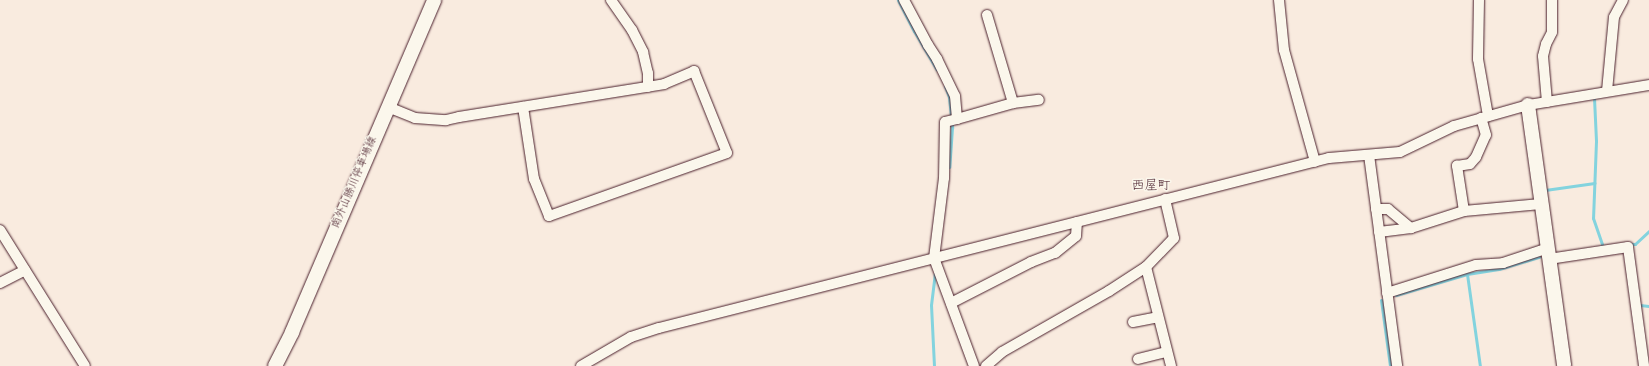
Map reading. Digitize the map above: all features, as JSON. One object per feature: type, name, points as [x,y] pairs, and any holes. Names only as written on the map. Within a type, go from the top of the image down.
[{"type":"main road","name":"南外山勝川停車場線","points":[[275,366],[292,332],[434,0]]},
{"type":"main road","points":[[1528,105],[1564,366]]},
{"type":"street","points":[[611,0],[632,30],[643,52],[648,73],[648,87]]},
{"type":"street","points":[[904,0],[947,77],[954,96],[958,119]]},
{"type":"street","points":[[1279,0],[1284,50],[1315,162]]},
{"type":"street","points":[[1464,211],[1457,166],[1470,164],[1476,156],[1486,136],[1478,59],[1479,0]]},
{"type":"street","points":[[1547,102],[1543,56],[1546,44],[1552,32],[1552,0]]},
{"type":"street","points":[[1606,92],[1614,17],[1623,0]]},
{"type":"street","points":[[987,15],[1013,103]]},
{"type":"street","points":[[388,107],[415,118],[446,120],[523,107],[648,87],[664,84],[694,71],[727,153],[549,216],[534,179],[523,107]]},
{"type":"street","points":[[580,366],[631,337],[659,328],[1329,158],[1400,152],[1454,126],[1528,105],[1649,85]]},
{"type":"street","points":[[974,366],[951,303],[938,257],[944,178],[945,122],[1013,103],[1039,100]]},
{"type":"street","points":[[1369,155],[1397,366]]},
{"type":"street","points":[[986,366],[1002,352],[1109,291],[1146,267],[1174,238],[1165,199]]},
{"type":"street","points":[[1379,232],[1411,228],[1464,211],[1541,204]]},
{"type":"street","points":[[1376,209],[1388,209],[1411,228]]},
{"type":"street","points":[[951,303],[1031,262],[1054,253],[1076,236],[1077,222]]},
{"type":"street","points":[[0,230],[85,366]]},
{"type":"street","points":[[1387,292],[1476,264],[1503,263],[1548,254],[1628,247],[1645,340],[1644,366]]},
{"type":"street","points":[[1146,267],[1171,366]]},
{"type":"street","points":[[0,283],[25,270]]},
{"type":"street","points":[[1133,322],[1158,317]]},
{"type":"street","points":[[1138,359],[1167,352]]},
{"type":"waterway","points":[[898,0],[937,70]]},
{"type":"waterway","points":[[945,86],[949,97],[952,128],[949,167]]},
{"type":"waterway","points":[[1594,98],[1596,141],[1593,218],[1603,247]]},
{"type":"waterway","points":[[1545,192],[1545,190],[1595,183]]},
{"type":"waterway","points":[[1628,244],[1635,244],[1649,231]]},
{"type":"waterway","points":[[1396,295],[1467,274],[1499,269],[1539,257]]},
{"type":"waterway","points":[[934,366],[931,305],[935,272]]},
{"type":"waterway","points":[[1467,274],[1480,366]]},
{"type":"waterway","points":[[1381,300],[1390,366]]},
{"type":"waterway","points":[[1640,305],[1649,306]]},
{"type":"district","name":"西屋町","points":[[1151,187]]}]
